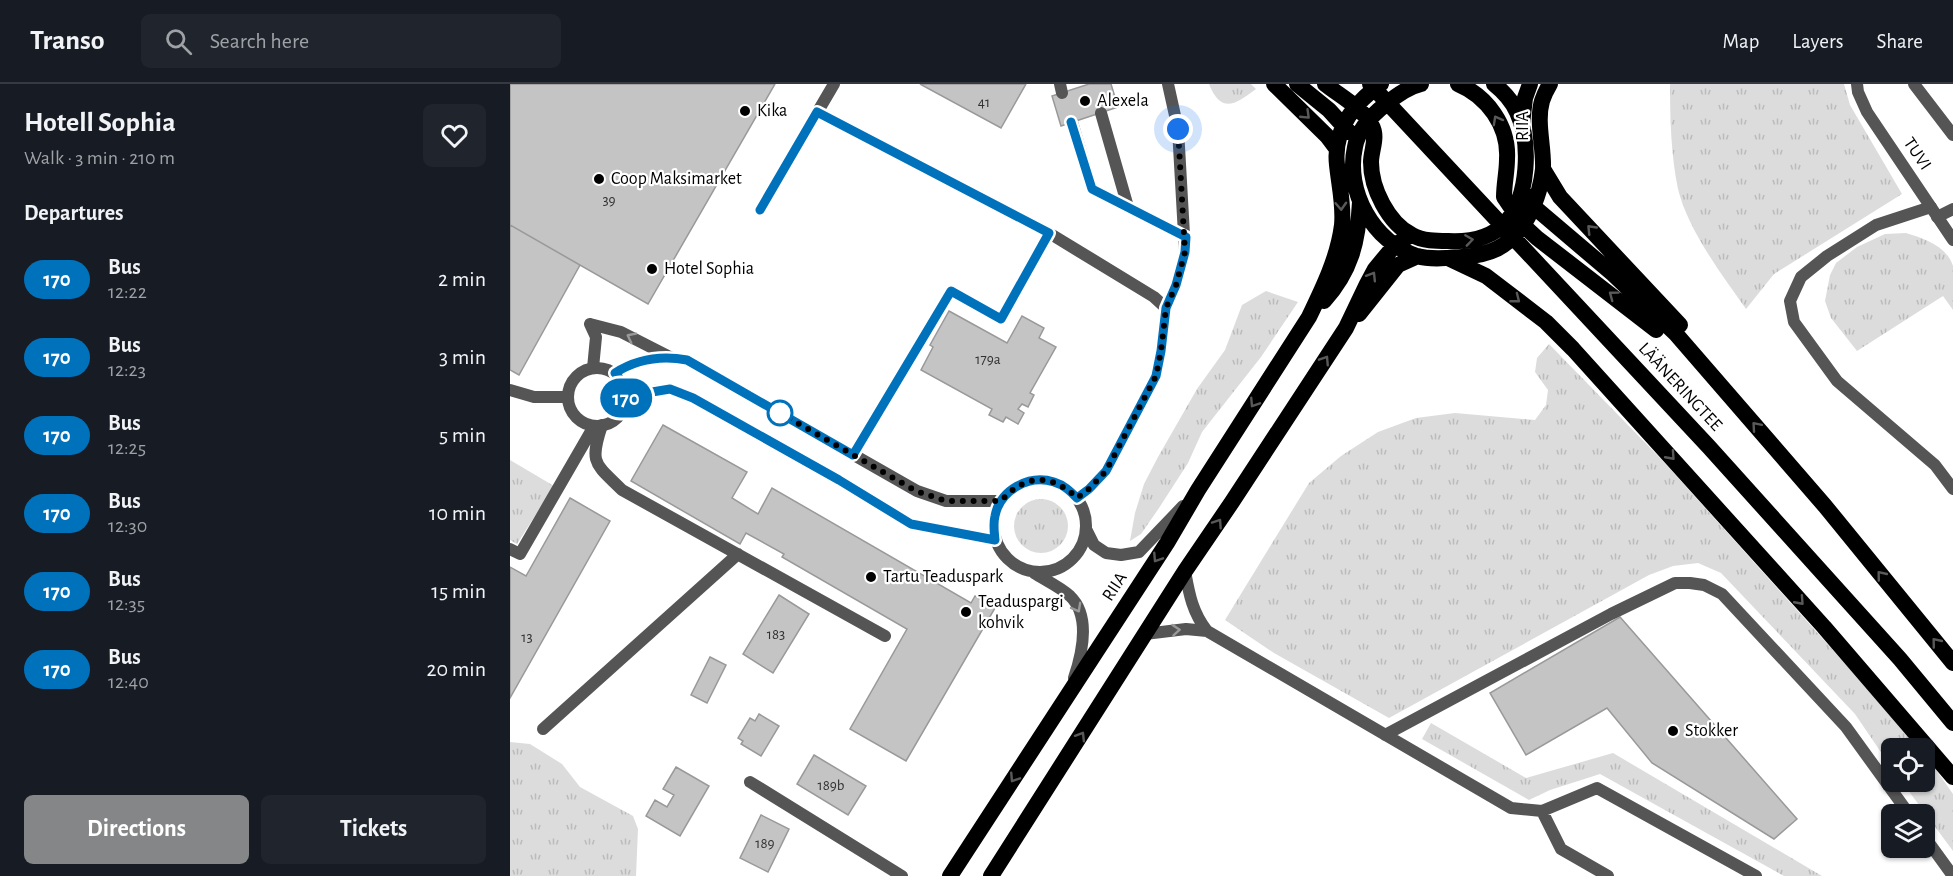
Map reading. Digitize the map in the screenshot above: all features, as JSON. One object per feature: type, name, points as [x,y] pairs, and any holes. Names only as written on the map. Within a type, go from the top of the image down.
[{"type":"highway","points":[[1274,84],[1336,147]]},
{"type":"highway","points":[[1297,84],[1343,124],[1350,133],[1355,146]]},
{"type":"highway","points":[[1325,84],[1355,107],[1373,128],[1375,137],[1371,163],[1374,184],[1394,220],[1411,235],[1428,240],[1472,241],[1485,237],[1506,222],[1518,219],[1533,206],[1543,169]]},
{"type":"highway","name":"LÄÄNERINGTEE","points":[[1371,84],[1709,447],[1900,659],[1953,723]]},
{"type":"highway","points":[[1336,147],[1343,124],[1355,107],[1382,84]]},
{"type":"highway","points":[[1421,84],[1394,97],[1362,128],[1355,146],[1353,176],[1360,202],[1374,226],[1395,245],[1418,256],[1448,258],[1493,252],[1505,245],[1518,219],[1525,170],[1522,124],[1509,98],[1494,84]]},
{"type":"highway","name":"RIIA","points":[[1522,124],[1525,98],[1530,84]]},
{"type":"highway","name":"RIIA","points":[[1543,169],[1540,117],[1542,101],[1550,84]]},
{"type":"highway","points":[[1468,85],[1494,113],[1504,132],[1508,157],[1504,197],[1518,219],[1566,261],[1640,316],[1722,386]]},
{"type":"highway","name":"RIIA","points":[[950,876],[1167,543],[1198,490],[1309,317],[1322,291],[1339,244],[1342,204],[1336,147]]},
{"type":"highway","points":[[1543,169],[1560,197],[1677,320],[1697,346],[1722,386]]},
{"type":"highway","points":[[1522,190],[1533,206],[1613,274],[1676,334],[1825,506],[1953,663]]},
{"type":"highway","name":"RIIA","points":[[1309,317],[1331,293],[1348,265],[1357,240],[1360,202]]},
{"type":"highway","points":[[1346,328],[1375,269],[1395,245],[1411,235]]},
{"type":"highway","points":[[991,876],[1185,571],[1346,328],[1398,265],[1418,256]]},
{"type":"highway","points":[[1448,258],[1486,276],[1546,322],[1574,349],[1824,627],[1918,738]]},
{"type":"highway","points":[[1935,757],[1953,777]]},
{"type":"highway","points":[[1935,762],[1953,788]]},
{"type":"street","points":[[760,210],[834,84]]},
{"type":"street","points":[[1077,498],[1106,471],[1156,376],[1166,308],[1176,285],[1185,252],[1186,237],[1178,129],[1167,84]]},
{"type":"street","name":"TUVI","points":[[1857,84],[1867,112],[1953,240]]},
{"type":"street","points":[[1914,84],[1953,135]]},
{"type":"street","points":[[817,112],[1049,233],[1154,297],[1166,308]]},
{"type":"street","points":[[1101,113],[1128,207]]},
{"type":"street","points":[[1071,122],[1092,189],[1186,237]]},
{"type":"street","points":[[1953,209],[1876,225],[1827,256],[1801,278],[1790,301],[1794,322],[1837,381],[1935,465],[1953,489]]},
{"type":"street","points":[[853,455],[951,291],[1001,319],[1049,233]]},
{"type":"street","points":[[593,368],[596,336],[590,324],[621,332],[670,357]]},
{"type":"street","points":[[615,373],[629,364],[649,359],[670,357],[687,360],[916,491],[946,501],[1001,501]]},
{"type":"street","points":[[625,407],[624,385],[615,373],[600,368],[593,368],[578,375],[570,389],[568,397],[573,413],[586,424],[598,426],[615,419],[625,407],[646,393],[670,389],[693,398],[839,480],[911,524],[995,540]]},
{"type":"street","points":[[510,390],[534,398],[568,397]]},
{"type":"street","points":[[510,549],[520,554],[598,426]]},
{"type":"street","points":[[598,426],[594,448],[597,465],[622,490],[885,636]]},
{"type":"street","points":[[1033,572],[1048,572],[1062,567],[1074,558],[1083,545],[1087,531],[1083,508],[1077,498],[1066,488],[1053,481],[1024,482],[1011,490],[1001,501],[995,513],[993,527],[995,540],[1009,562],[1033,572],[1070,596],[1080,610],[1082,618],[1078,664],[1070,694]]},
{"type":"street","points":[[1087,531],[1094,545],[1106,553],[1122,555],[1139,552],[1198,490]]},
{"type":"street","points":[[543,729],[738,554]]},
{"type":"street","points":[[1185,571],[1192,607],[1207,631],[1511,808],[1542,811],[1597,788],[1756,876]]},
{"type":"street","points":[[1385,735],[1611,614],[1675,583],[1690,583],[1704,585],[1722,594],[1846,727],[1902,804]]},
{"type":"street","points":[[1145,634],[1186,629],[1207,631]]},
{"type":"street","points":[[750,782],[902,876]]},
{"type":"street","points":[[1542,811],[1561,849],[1608,876]]},
{"type":"street","points":[[1935,851],[1953,876]]},
{"type":"green space","points":[[1209,84],[1251,84],[1256,89],[1229,104],[1218,100]]},
{"type":"green space","points":[[1670,84],[1844,84],[1850,105],[1902,194],[1774,274],[1746,309],[1707,252],[1683,205],[1672,150]]},
{"type":"green space","points":[[1906,233],[1934,244],[1950,259],[1953,266],[1953,310],[1943,296],[1857,351],[1831,318],[1825,301],[1830,275],[1836,263],[1857,247],[1885,234]]},
{"type":"green space","points":[[1266,291],[1298,302],[1261,357],[1202,432],[1188,463],[1141,534],[1130,541],[1135,513],[1144,484],[1158,457],[1197,389],[1225,350],[1242,305]]},
{"type":"green space","points":[[1549,344],[1662,460],[1912,738],[1881,738],[1881,752],[1855,714],[1721,573],[1698,563],[1673,566],[1649,575],[1389,718],[1274,653],[1225,620],[1309,483],[1341,456],[1378,432],[1416,418],[1455,413],[1535,420],[1546,405],[1548,390],[1535,372],[1537,358]]},
{"type":"green space","points":[[510,460],[554,486],[517,544],[510,540]]},
{"type":"green space","points":[[1041,499],[1051,501],[1060,507],[1066,516],[1068,526],[1066,536],[1060,545],[1051,551],[1041,553],[1031,551],[1022,545],[1016,536],[1014,526],[1016,516],[1022,507],[1031,501]]},
{"type":"green space","points":[[1431,723],[1526,778],[1613,753],[1822,876],[1784,876],[1600,774],[1550,790],[1529,800],[1422,739]]},
{"type":"green space","points":[[510,742],[530,744],[562,764],[580,787],[633,816],[638,829],[636,876],[510,876]]},
{"type":"green space","points":[[1935,768],[1953,794],[1953,851],[1935,827],[1935,804],[1918,804],[1909,792],[1935,792]]},
{"type":"building","points":[[510,84],[775,84],[648,304],[510,225]]},
{"type":"building","points":[[920,84],[1026,84],[1001,128]]},
{"type":"building","name":"Alexela","points":[[1089,84],[1111,84],[1118,107],[1061,126],[1052,96]]},
{"type":"building","points":[[510,225],[580,265],[519,375],[510,370]]},
{"type":"building","points":[[949,311],[1007,343],[1022,316],[1044,328],[1039,338],[1056,347],[1030,393],[1034,395],[1028,407],[1022,404],[1018,409],[1024,413],[1018,424],[1006,417],[1003,422],[989,415],[992,409],[921,370],[933,347],[930,345]]},
{"type":"building","name":"Tartu Teaduspark","points":[[663,425],[747,472],[732,498],[758,514],[772,488],[971,603],[975,596],[995,608],[906,761],[850,729],[907,629],[782,557],[784,554],[746,533],[740,544],[631,481]]},
{"type":"building","points":[[570,498],[610,521],[510,698],[510,567],[526,576]]},
{"type":"building","points":[[779,595],[809,614],[773,673],[743,654]]},
{"type":"building","name":"Stokker","points":[[1620,617],[1797,819],[1774,839],[1652,763],[1607,708],[1526,755],[1490,693]]},
{"type":"building","points":[[710,657],[726,665],[707,703],[691,695]]},
{"type":"building","points":[[759,714],[779,726],[761,756],[741,744],[743,741],[738,738],[750,718],[755,721]]},
{"type":"building","points":[[814,755],[866,786],[848,815],[797,784]]},
{"type":"building","points":[[676,767],[709,786],[680,836],[646,816],[655,800],[667,807],[674,795],[663,789]]},
{"type":"building","points":[[761,815],[789,829],[768,872],[740,858]]},
{"type":"bus line","name":"170","points":[[760,210],[817,112],[1049,233],[1001,319],[951,291],[853,455],[687,360],[670,357],[649,359],[629,364],[615,373],[624,385],[625,407],[646,393],[670,389],[693,398],[839,480],[911,524],[995,540],[993,527],[995,513],[1001,501],[1011,490],[1024,482],[1053,481],[1066,488],[1077,498],[1106,471],[1156,376],[1166,308],[1176,285],[1185,252],[1186,237],[1092,189],[1071,122]]},
{"type":"place","name":"Alexela","points":[[1085,101]]},
{"type":"place","name":"Kika","points":[[745,111]]},
{"type":"place","name":"Coop Maksimarket","points":[[599,179]]},
{"type":"place","name":"Hotel Sophia","points":[[652,269]]},
{"type":"place","name":"Tartu Teaduspark","points":[[871,577]]},
{"type":"place","name":"Teaduspargi kohvik","points":[[966,612]]},
{"type":"place","name":"Stokker","points":[[1673,731]]},
{"type":"route","points":[[780,413],[916,491],[946,501],[1001,501],[1011,490],[1024,482],[1038,480],[1053,481],[1066,488],[1077,498],[1106,471],[1156,376],[1166,308],[1176,285],[1185,252],[1186,237],[1178,129]]}]
